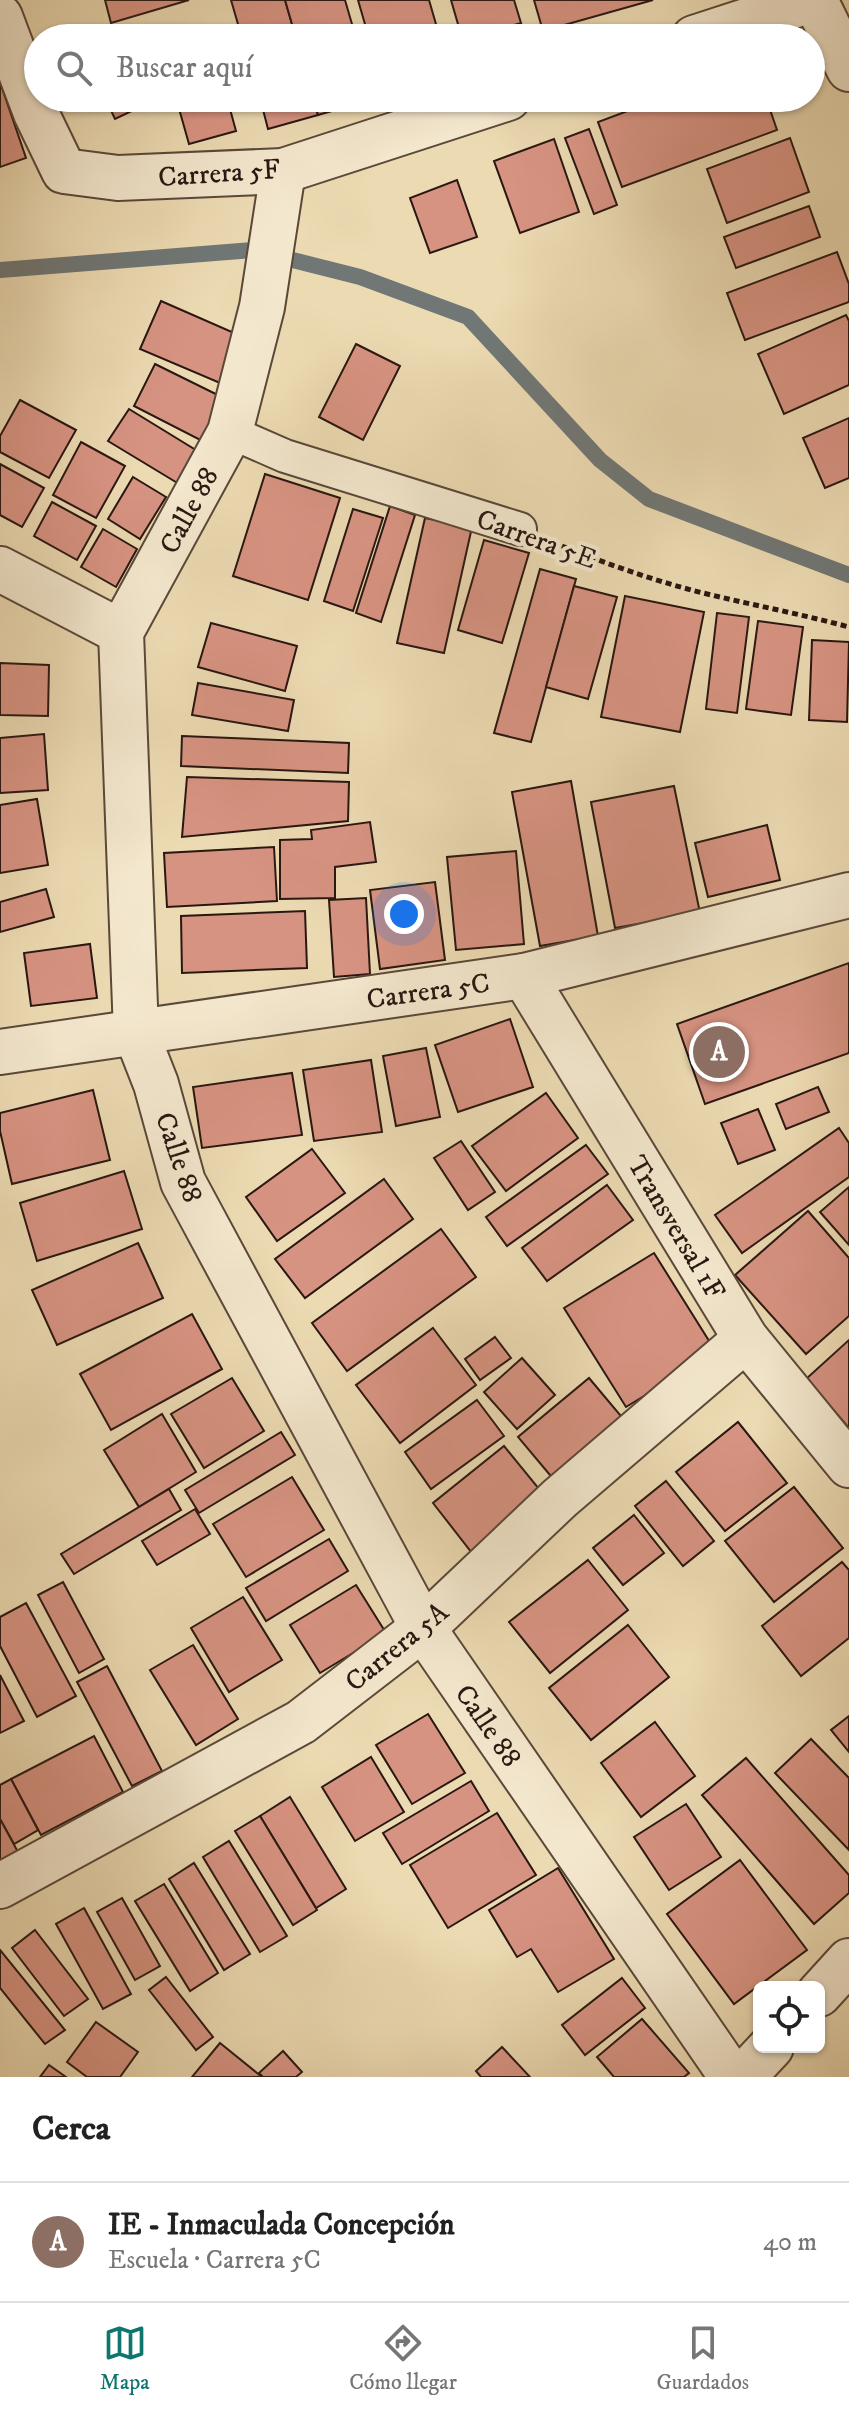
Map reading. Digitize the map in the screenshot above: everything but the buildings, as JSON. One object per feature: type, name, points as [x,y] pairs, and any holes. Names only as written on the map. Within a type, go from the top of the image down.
[{"type":"street","points":[[738,24],[813,0],[849,69]]},
{"type":"street","name":"Carrera 5F","points":[[0,17],[24,81]]},
{"type":"street","name":"Carrera 5F","points":[[36,112],[64,171],[118,178],[283,171],[465,112]]},
{"type":"street","name":"Calle 88","points":[[283,171],[262,307],[230,432],[121,632],[136,1033],[156,1084],[183,1182],[423,1628],[732,2077]]},
{"type":"street","points":[[0,569],[121,632]]},
{"type":"street","name":"Carrera 5C","points":[[0,1052],[524,976],[849,895]]},
{"type":"street","name":"Transversal 1F","points":[[524,976],[746,1339],[849,1465]]},
{"type":"street","name":"Carrera 5A","points":[[0,1886],[301,1722],[423,1628],[560,1498],[746,1339]]},
{"type":"street","points":[[825,1987],[849,1961]]},
{"type":"street","points":[[743,2077],[765,2053]]},
{"type":"lane","name":"Carrera 5E","points":[[230,432],[285,456],[520,529]]},
{"type":"path","name":"Carrera 5E","points":[[520,529],[605,563],[702,593],[793,611],[849,627]]},
{"type":"waterway","points":[[0,270],[253,250],[360,277],[468,317],[600,460],[649,499],[849,575]]},
{"type":"place","name":"IE - Inmaculada Concepción","points":[[719,1052]]}]
